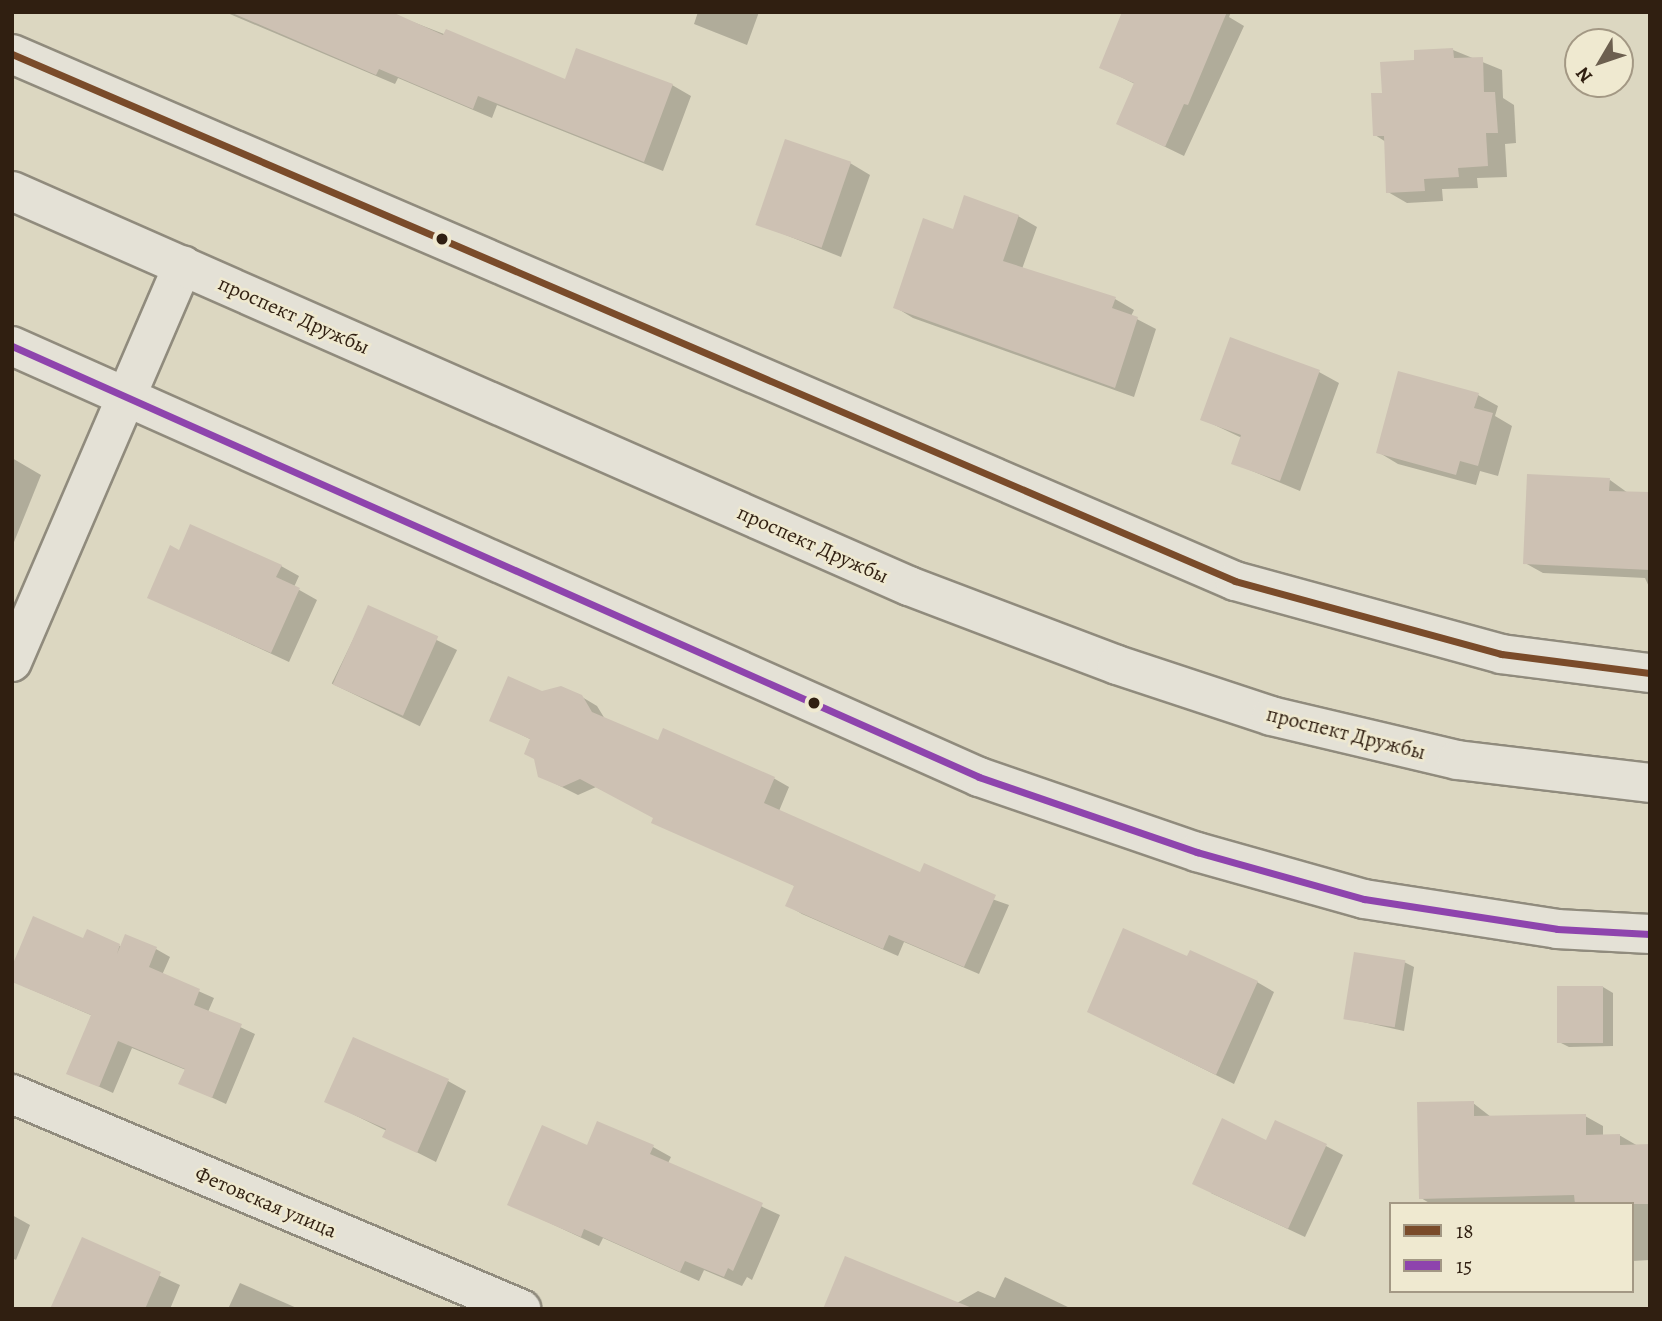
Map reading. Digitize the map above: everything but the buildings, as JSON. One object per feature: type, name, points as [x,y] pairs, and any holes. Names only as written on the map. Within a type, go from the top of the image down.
[{"type":"street","points":[[12,54],[1235,581],[1501,654],[1650,673]]},
{"type":"street","name":"проспект Дружбы","points":[[12,191],[909,586],[1117,665],[1271,716],[1457,760],[1650,783]]},
{"type":"street","points":[[12,662],[183,265]]},
{"type":"street","points":[[12,346],[978,776],[1197,852],[1364,899],[1557,929],[1650,934]]},
{"type":"street","name":"Фетовская улица","points":[[12,1094],[521,1309]]},
{"type":"transit line","name":"18","points":[[12,54],[1235,581],[1501,654],[1650,673]]},
{"type":"transit line","name":"15","points":[[12,346],[979,777],[1197,852],[1364,899],[1557,929],[1650,934]]}]
